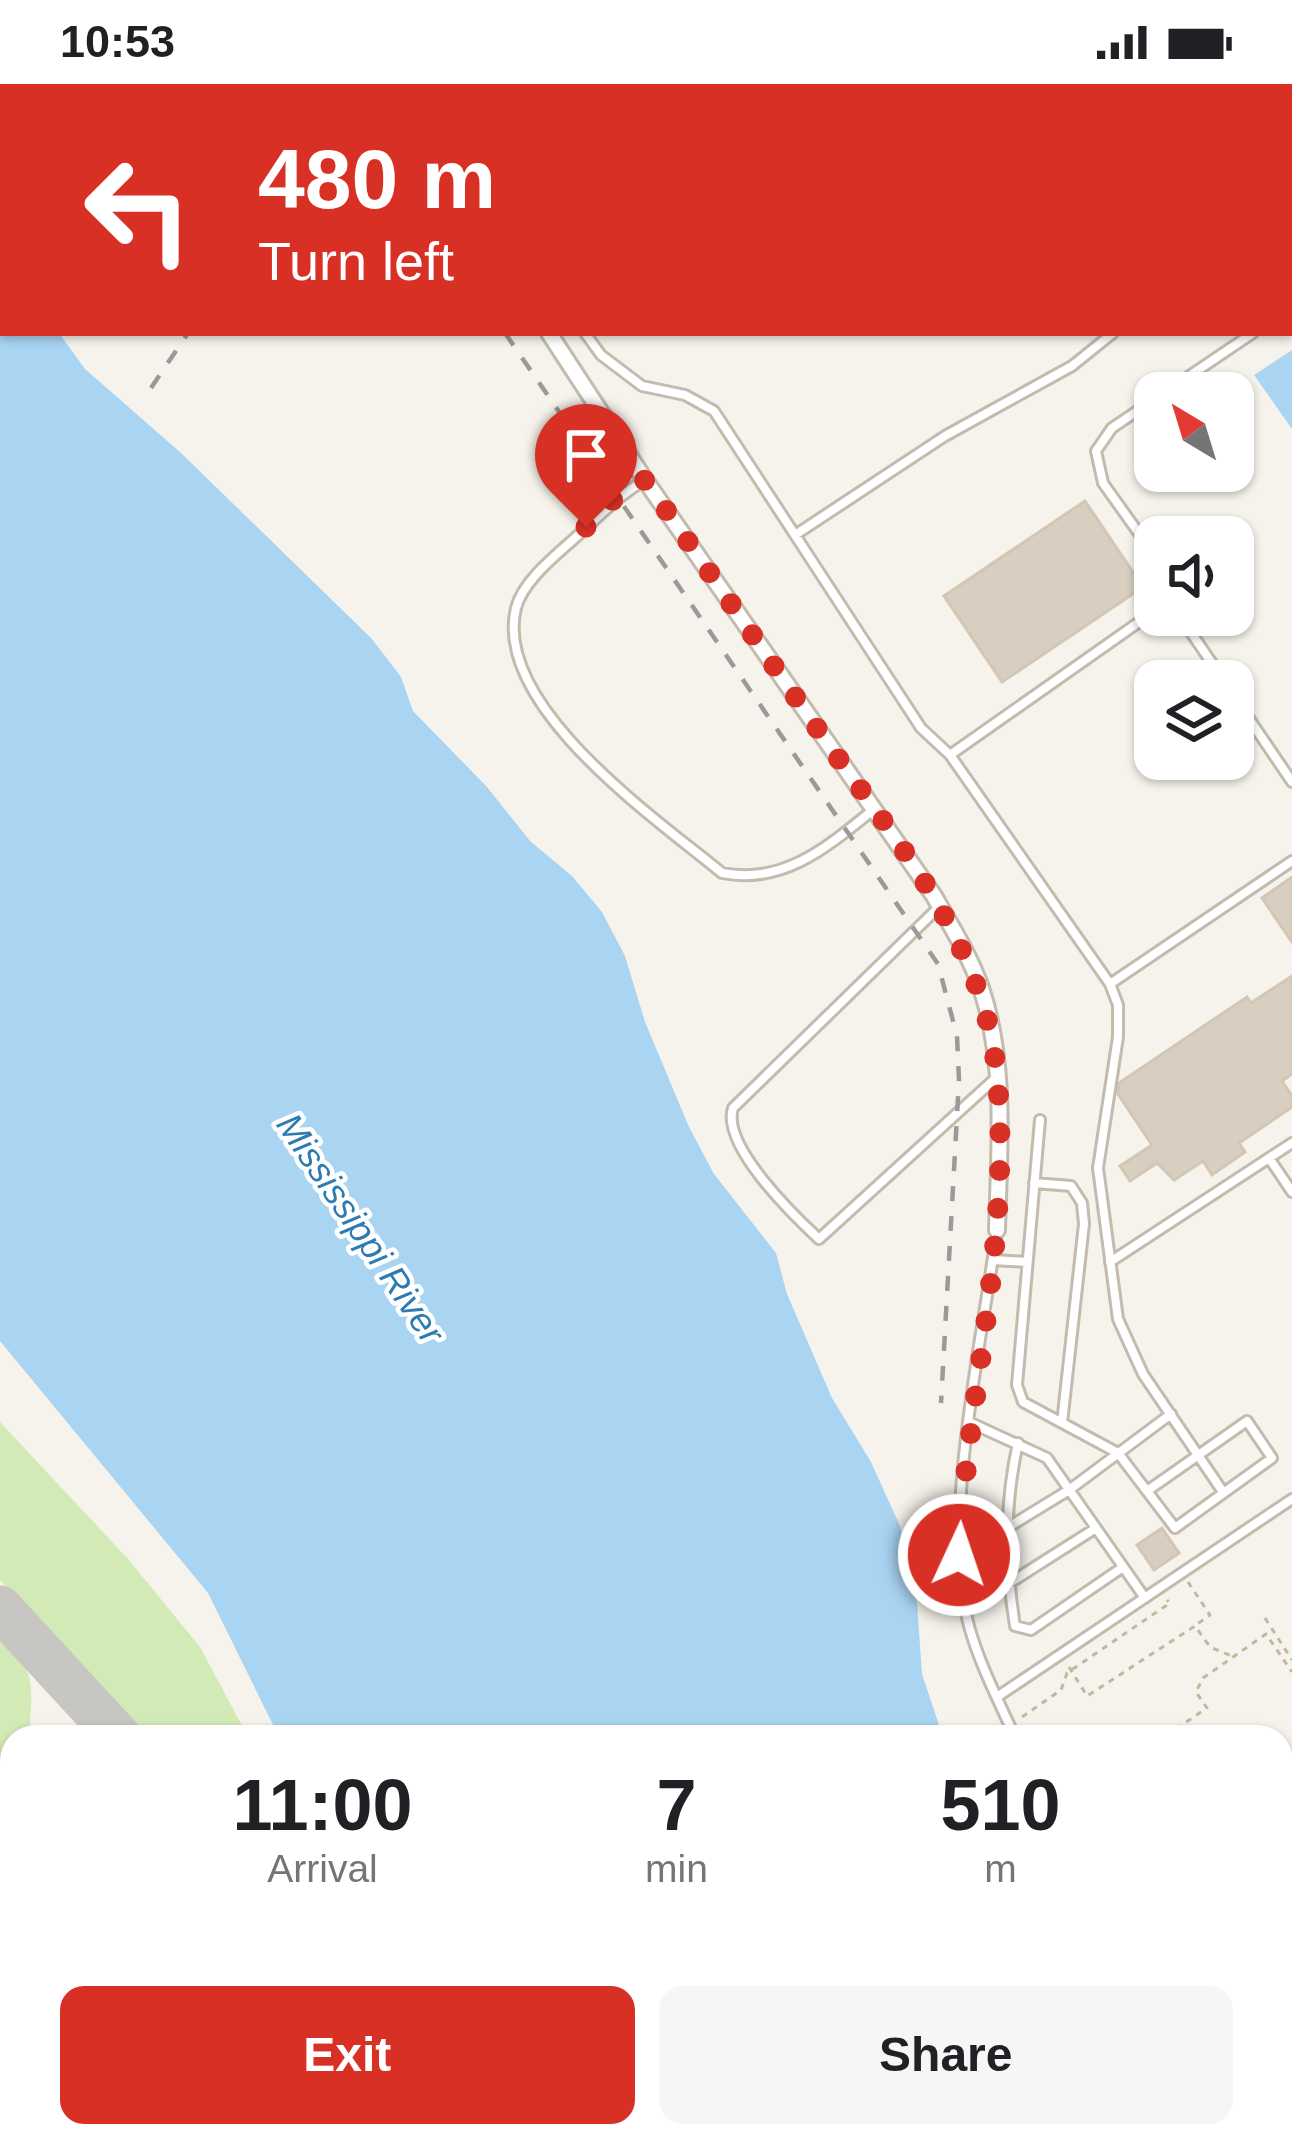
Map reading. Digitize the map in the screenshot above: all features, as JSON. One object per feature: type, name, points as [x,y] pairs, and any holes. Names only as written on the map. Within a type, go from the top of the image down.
[{"type":"street","points":[[551,336],[940,906],[980,988],[997,1077],[997,1230]]},
{"type":"lane","points":[[587,336],[601,355],[642,386],[685,395],[714,412],[921,728],[950,755],[1110,984],[1118,1005],[1118,1037],[1099,1168],[1118,1319],[1143,1374],[1223,1492]]},
{"type":"lane","points":[[796,535],[945,436],[1072,366],[1109,336]]},
{"type":"lane","points":[[1195,372],[1249,336]]},
{"type":"lane","points":[[1134,413],[1112,428],[1096,452],[1103,483],[1134,527]]},
{"type":"lane","points":[[645,480],[616,497],[555,557],[523,593],[515,610],[516,644],[554,722],[603,779],[722,872],[745,877],[783,871],[805,861],[874,809]]},
{"type":"lane","points":[[950,755],[1134,626]]},
{"type":"lane","points":[[1254,726],[1292,782]]},
{"type":"lane","points":[[1110,984],[1292,861]]},
{"type":"lane","points":[[940,906],[733,1108],[734,1138],[782,1203],[819,1239],[997,1077]]},
{"type":"lane","points":[[1040,1120],[1017,1385],[1023,1402],[1118,1454],[1174,1528],[1272,1457],[1247,1421],[1147,1491]]},
{"type":"lane","points":[[1110,1262],[1292,1143]]},
{"type":"lane","points":[[1269,1158],[1292,1192]]},
{"type":"lane","points":[[1034,1183],[1071,1186],[1082,1203],[1084,1224],[1062,1423]]},
{"type":"lane","points":[[997,1230],[959,1555],[970,1627],[1010,1724]]},
{"type":"lane","points":[[993,1260],[1028,1262]]},
{"type":"lane","points":[[1007,1528],[1069,1490],[1171,1414]]},
{"type":"lane","points":[[971,1423],[1047,1458],[1144,1598]]},
{"type":"lane","points":[[1018,1444],[1007,1528],[1015,1626],[1031,1630],[1123,1568]]},
{"type":"lane","points":[[997,1696],[1292,1499]]},
{"type":"lane","points":[[1008,1584],[1096,1528]]},
{"type":"path","points":[[1010,1724],[1061,1690],[1071,1670],[1170,1604],[1159,1588]]},
{"type":"path","points":[[1265,1618],[1292,1660]]},
{"type":"path","points":[[1071,1670],[1088,1696],[1195,1626],[1210,1647],[1234,1657]]},
{"type":"path","points":[[1182,1725],[1207,1708],[1196,1692],[1203,1678],[1267,1634],[1292,1672]]},
{"type":"green space","points":[[0,1422],[128,1559],[200,1647],[242,1725],[132,1725],[102,1686],[0,1580]]},
{"type":"green space","points":[[0,1634],[27,1670],[31,1692],[30,1725],[0,1725]]},
{"type":"water","name":"Mississippi River","points":[[0,336],[61,336],[85,369],[181,453],[372,639],[401,677],[413,711],[487,787],[530,841],[572,876],[602,912],[625,956],[645,1022],[689,1127],[714,1174],[776,1253],[787,1294],[832,1398],[871,1462],[900,1526],[917,1603],[922,1674],[939,1725],[273,1725],[208,1593],[0,1341]]},
{"type":"water","points":[[1292,350],[1292,429],[1254,375]]},
{"type":"building","points":[[1085,501],[1134,574],[1134,593],[1002,682],[944,596]]},
{"type":"building","points":[[1292,877],[1292,942],[1262,898]]},
{"type":"building","points":[[1292,976],[1292,1074],[1282,1081],[1292,1096],[1292,1107],[1239,1143],[1245,1152],[1212,1175],[1203,1161],[1174,1180],[1157,1163],[1130,1181],[1120,1166],[1152,1145],[1118,1094],[1119,1083],[1247,997],[1251,1003]]},
{"type":"building","points":[[1162,1528],[1179,1553],[1154,1570],[1137,1545]]},
{"type":"taxiway","points":[[0,1608],[108,1725]]},
{"type":"railway","points":[[151,388],[186,336]]},
{"type":"railway","points":[[507,336],[938,964],[957,1036],[959,1080],[941,1403]]},
{"type":"route","points":[[586,527],[616,497],[645,480],[934,896],[980,988],[997,1077],[997,1230],[962,1490],[959,1555]]}]
